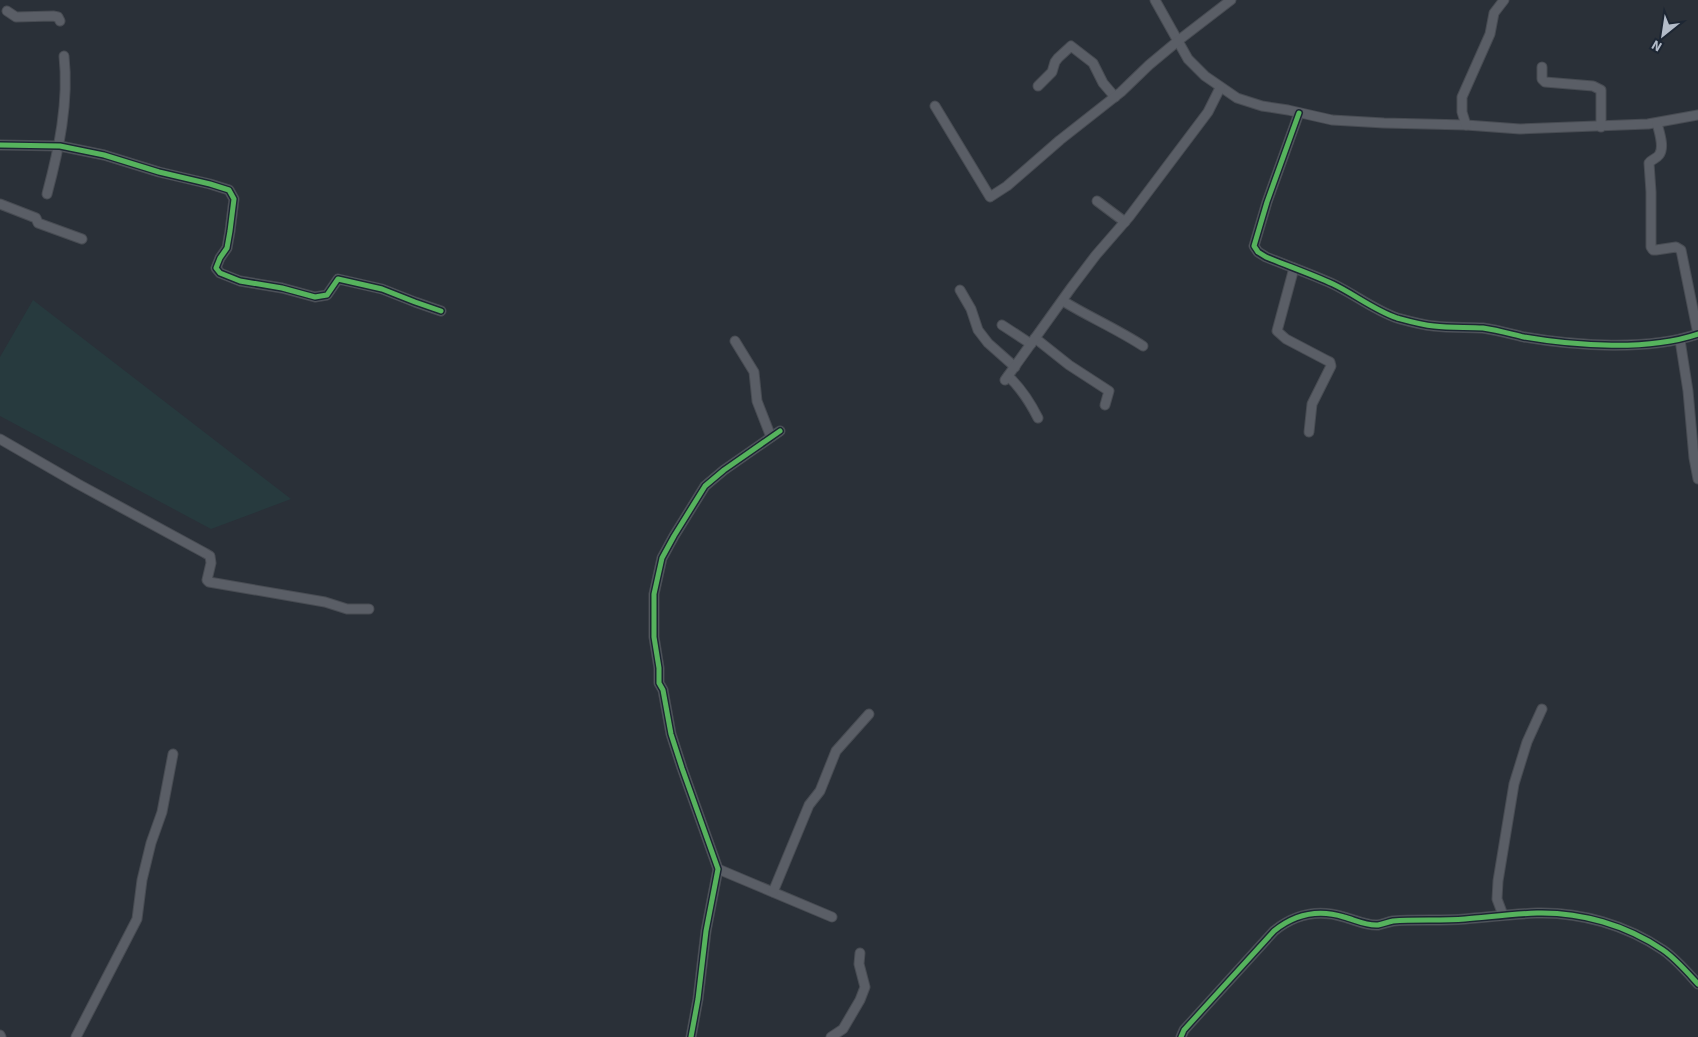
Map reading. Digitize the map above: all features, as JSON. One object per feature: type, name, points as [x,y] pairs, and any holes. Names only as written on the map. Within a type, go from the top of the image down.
[{"type":"street","points":[[1155,0],[1188,59],[1205,76],[1237,98],[1262,106],[1348,122],[1466,125],[1520,129],[1601,127],[1657,123],[1698,115]]},
{"type":"street","points":[[935,106],[990,197],[1007,186],[1060,140],[1115,97],[1179,40],[1231,0]]},
{"type":"street","points":[[1466,125],[1462,112],[1462,97],[1490,34],[1494,13],[1504,0]]},
{"type":"street","points":[[7,11],[16,17],[58,17],[60,22]]},
{"type":"street","points":[[1038,86],[1052,72],[1055,62],[1070,46],[1093,63],[1103,83],[1115,97]]},
{"type":"street","points":[[47,194],[60,146],[66,76],[64,56]]},
{"type":"street","points":[[1542,67],[1542,78],[1545,82],[1593,86],[1602,90],[1601,127]]},
{"type":"street","points":[[1038,418],[1018,386],[1007,378],[1096,255],[1125,222],[1208,112],[1220,88]]},
{"type":"street","points":[[1299,113],[1267,202],[1254,246],[1258,252],[1333,284],[1397,318],[1433,326],[1462,326],[1486,329],[1565,343],[1640,344],[1680,340],[1698,334],[1681,250],[1679,247],[1656,250],[1653,250],[1651,247],[1649,163],[1661,150],[1657,123]]},
{"type":"street","points":[[0,145],[60,146],[104,155],[159,172],[229,190],[234,199],[227,248],[216,268],[220,273],[240,281],[282,288],[315,297],[327,295],[338,279],[382,289],[414,302],[441,310]]},
{"type":"street","points":[[1097,201],[1125,222]]},
{"type":"street","points":[[0,204],[36,218],[38,223],[82,239]]},
{"type":"street","points":[[1294,268],[1277,331],[1279,335],[1330,362],[1331,366],[1312,404],[1309,432]]},
{"type":"street","points":[[960,290],[971,309],[978,330],[988,343],[1015,367]]},
{"type":"street","points":[[1063,301],[1143,346]]},
{"type":"street","points":[[1002,325],[1033,341],[1109,391],[1105,405]]},
{"type":"street","points":[[1680,340],[1698,479]]},
{"type":"street","points":[[736,341],[754,372],[757,401],[771,437]]},
{"type":"street","points":[[691,1037],[698,999],[706,931],[718,869],[697,807],[686,782],[672,734],[663,690],[659,683],[654,637],[654,594],[662,558],[705,486],[780,431]]},
{"type":"street","points":[[0,439],[210,556],[211,563],[207,580],[209,582],[325,602],[347,609],[369,609]]},
{"type":"street","points":[[1503,915],[1497,899],[1498,881],[1514,784],[1527,742],[1542,709]]},
{"type":"street","points":[[773,892],[809,806],[820,791],[836,751],[869,714]]},
{"type":"street","points":[[76,1037],[136,920],[142,880],[162,812],[173,754]]},
{"type":"street","points":[[718,869],[832,917]]},
{"type":"street","points":[[1182,1037],[1184,1030],[1274,931],[1286,921],[1322,912],[1361,923],[1377,925],[1392,922],[1539,913],[1576,915],[1606,923],[1635,934],[1664,950],[1698,984]]},
{"type":"street","points":[[831,1037],[842,1028],[860,1000],[865,987],[859,964],[860,953]]},
{"type":"green space","points":[[33,300],[291,499],[211,529],[0,416],[0,357]]},
{"type":"cycle path","points":[[1299,113],[1267,202],[1254,246],[1258,252],[1266,257],[1333,284],[1389,315],[1425,325],[1483,328],[1524,337],[1566,343],[1612,345],[1657,343],[1698,334]]},
{"type":"cycle path","points":[[0,145],[60,146],[104,155],[159,172],[229,190],[234,199],[230,231],[227,248],[216,268],[220,273],[240,281],[282,288],[315,297],[327,295],[338,279],[382,289],[441,311]]},
{"type":"cycle path","points":[[691,1037],[698,999],[706,931],[718,869],[671,734],[663,690],[659,683],[659,668],[654,637],[654,594],[662,558],[705,486],[724,470],[780,431]]},
{"type":"cycle path","points":[[1181,1037],[1184,1030],[1274,931],[1299,917],[1316,913],[1325,913],[1374,925],[1393,921],[1456,920],[1537,913],[1570,915],[1603,922],[1649,941],[1672,957],[1698,984]]}]
